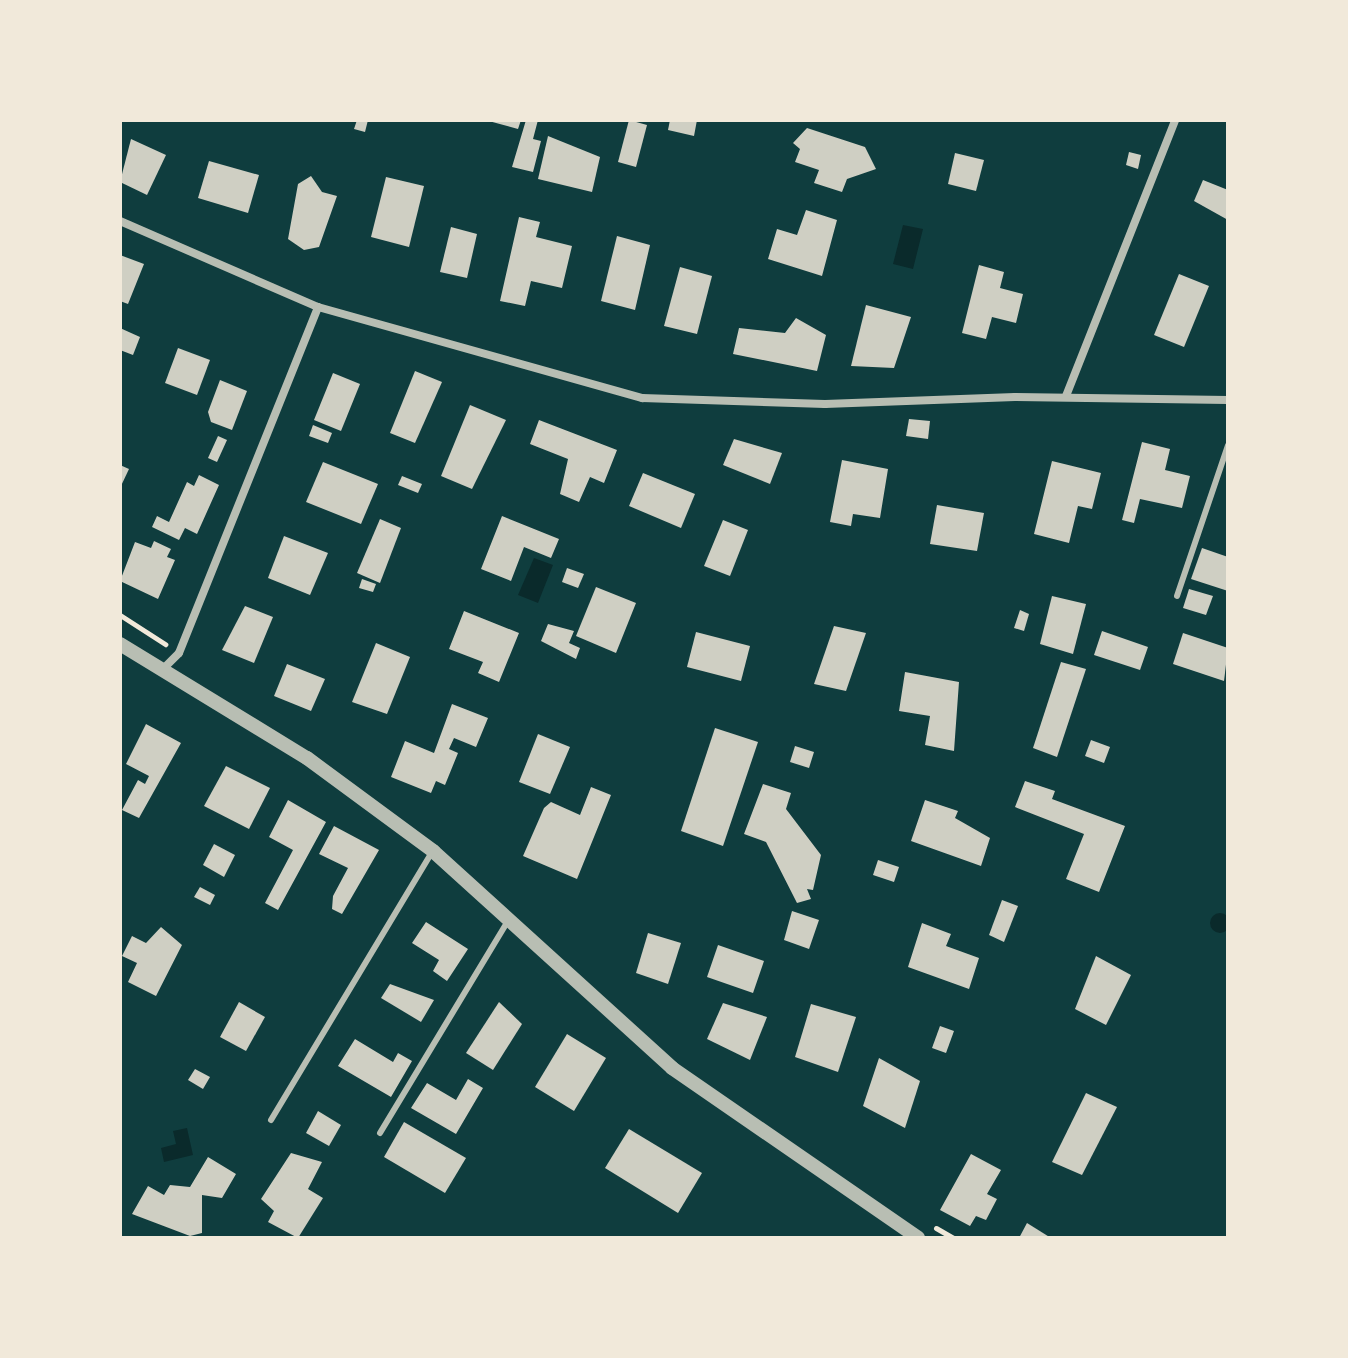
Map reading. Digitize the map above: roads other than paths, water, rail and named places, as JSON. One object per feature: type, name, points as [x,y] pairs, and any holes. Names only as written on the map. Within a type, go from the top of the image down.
[{"type":"street","points":[[1066,396],[1175,120]]},
{"type":"street","points":[[120,221],[318,307],[642,398],[825,404],[1066,396],[1228,400]]},
{"type":"street","points":[[161,671],[179,653],[318,307]]},
{"type":"street","points":[[120,644],[307,758],[433,851],[672,1068],[918,1238]]},
{"type":"lane","points":[[1177,596],[1228,445]]},
{"type":"lane","points":[[271,1120],[433,851]]},
{"type":"lane","points":[[380,1133],[509,919]]},
{"type":"water","points":[[903,225],[923,229],[913,269],[893,264]]},
{"type":"water","points":[[534,558],[553,565],[538,603],[518,595]]},
{"type":"water","points":[[1220,913],[1227,916],[1230,923],[1227,930],[1220,933],[1213,930],[1210,923],[1213,916]]},
{"type":"water","points":[[187,1128],[193,1155],[164,1162],[161,1148],[176,1144],[173,1131]]}]
